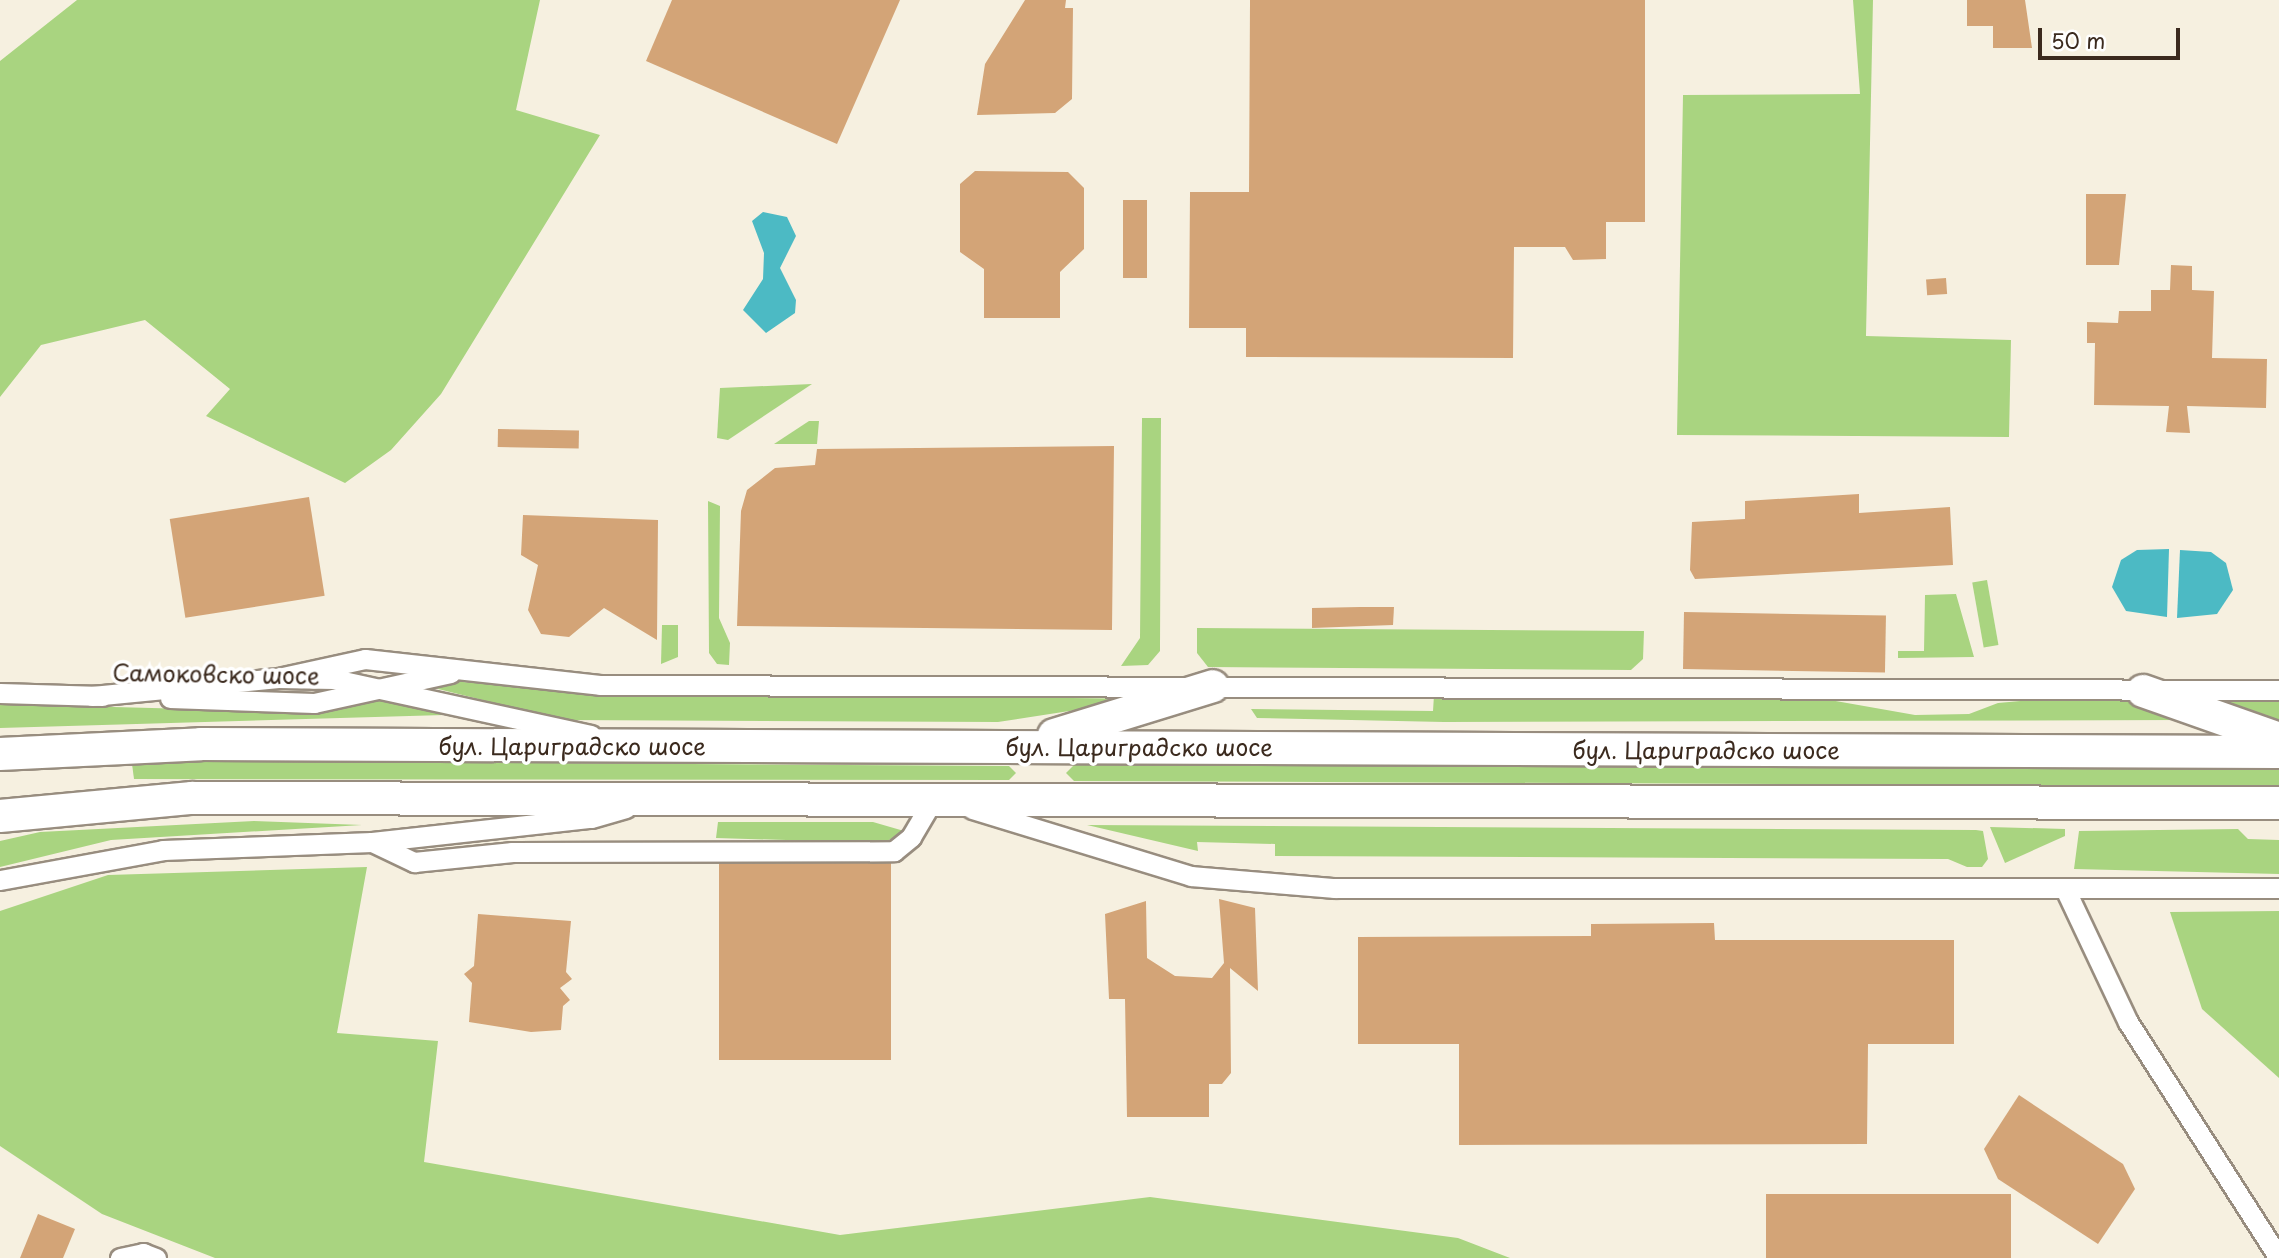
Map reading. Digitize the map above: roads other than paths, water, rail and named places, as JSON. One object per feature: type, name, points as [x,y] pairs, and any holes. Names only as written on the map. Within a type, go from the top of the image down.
[{"type":"highway","points":[[1006,746],[1213,686]]},
{"type":"highway","points":[[2143,691],[2279,740]]},
{"type":"highway","name":"бул. Цариградско шосе","points":[[0,754],[201,744],[2279,751]]},
{"type":"highway","points":[[0,816],[192,798],[2279,803]]},
{"type":"street","points":[[278,678],[365,659],[600,685],[2279,690]]},
{"type":"street","points":[[380,686],[480,670]]},
{"type":"street","name":"Самоковско шосе","points":[[92,696],[278,678],[380,686],[636,746]]},
{"type":"street","name":"Самоковско шосе","points":[[0,693],[314,703],[380,686]]},
{"type":"street","points":[[0,880],[163,850],[372,842],[591,818],[660,798]]},
{"type":"street","points":[[372,842],[414,862],[512,852],[894,852],[934,799],[1191,876],[1334,888],[2066,891],[2279,888]]},
{"type":"street","points":[[2066,891],[2128,1022],[2279,1258]]},
{"type":"street","points":[[120,1258],[143,1253],[156,1258]]},
{"type":"water","points":[[763,212],[787,217],[796,236],[780,268],[796,300],[795,313],[766,333],[743,310],[763,279],[764,253],[752,221]]},
{"type":"water","points":[[2169,549],[2167,617],[2126,611],[2112,587],[2121,560],[2137,550]]},
{"type":"water","points":[[2180,550],[2211,552],[2226,563],[2233,590],[2217,614],[2177,618]]}]
